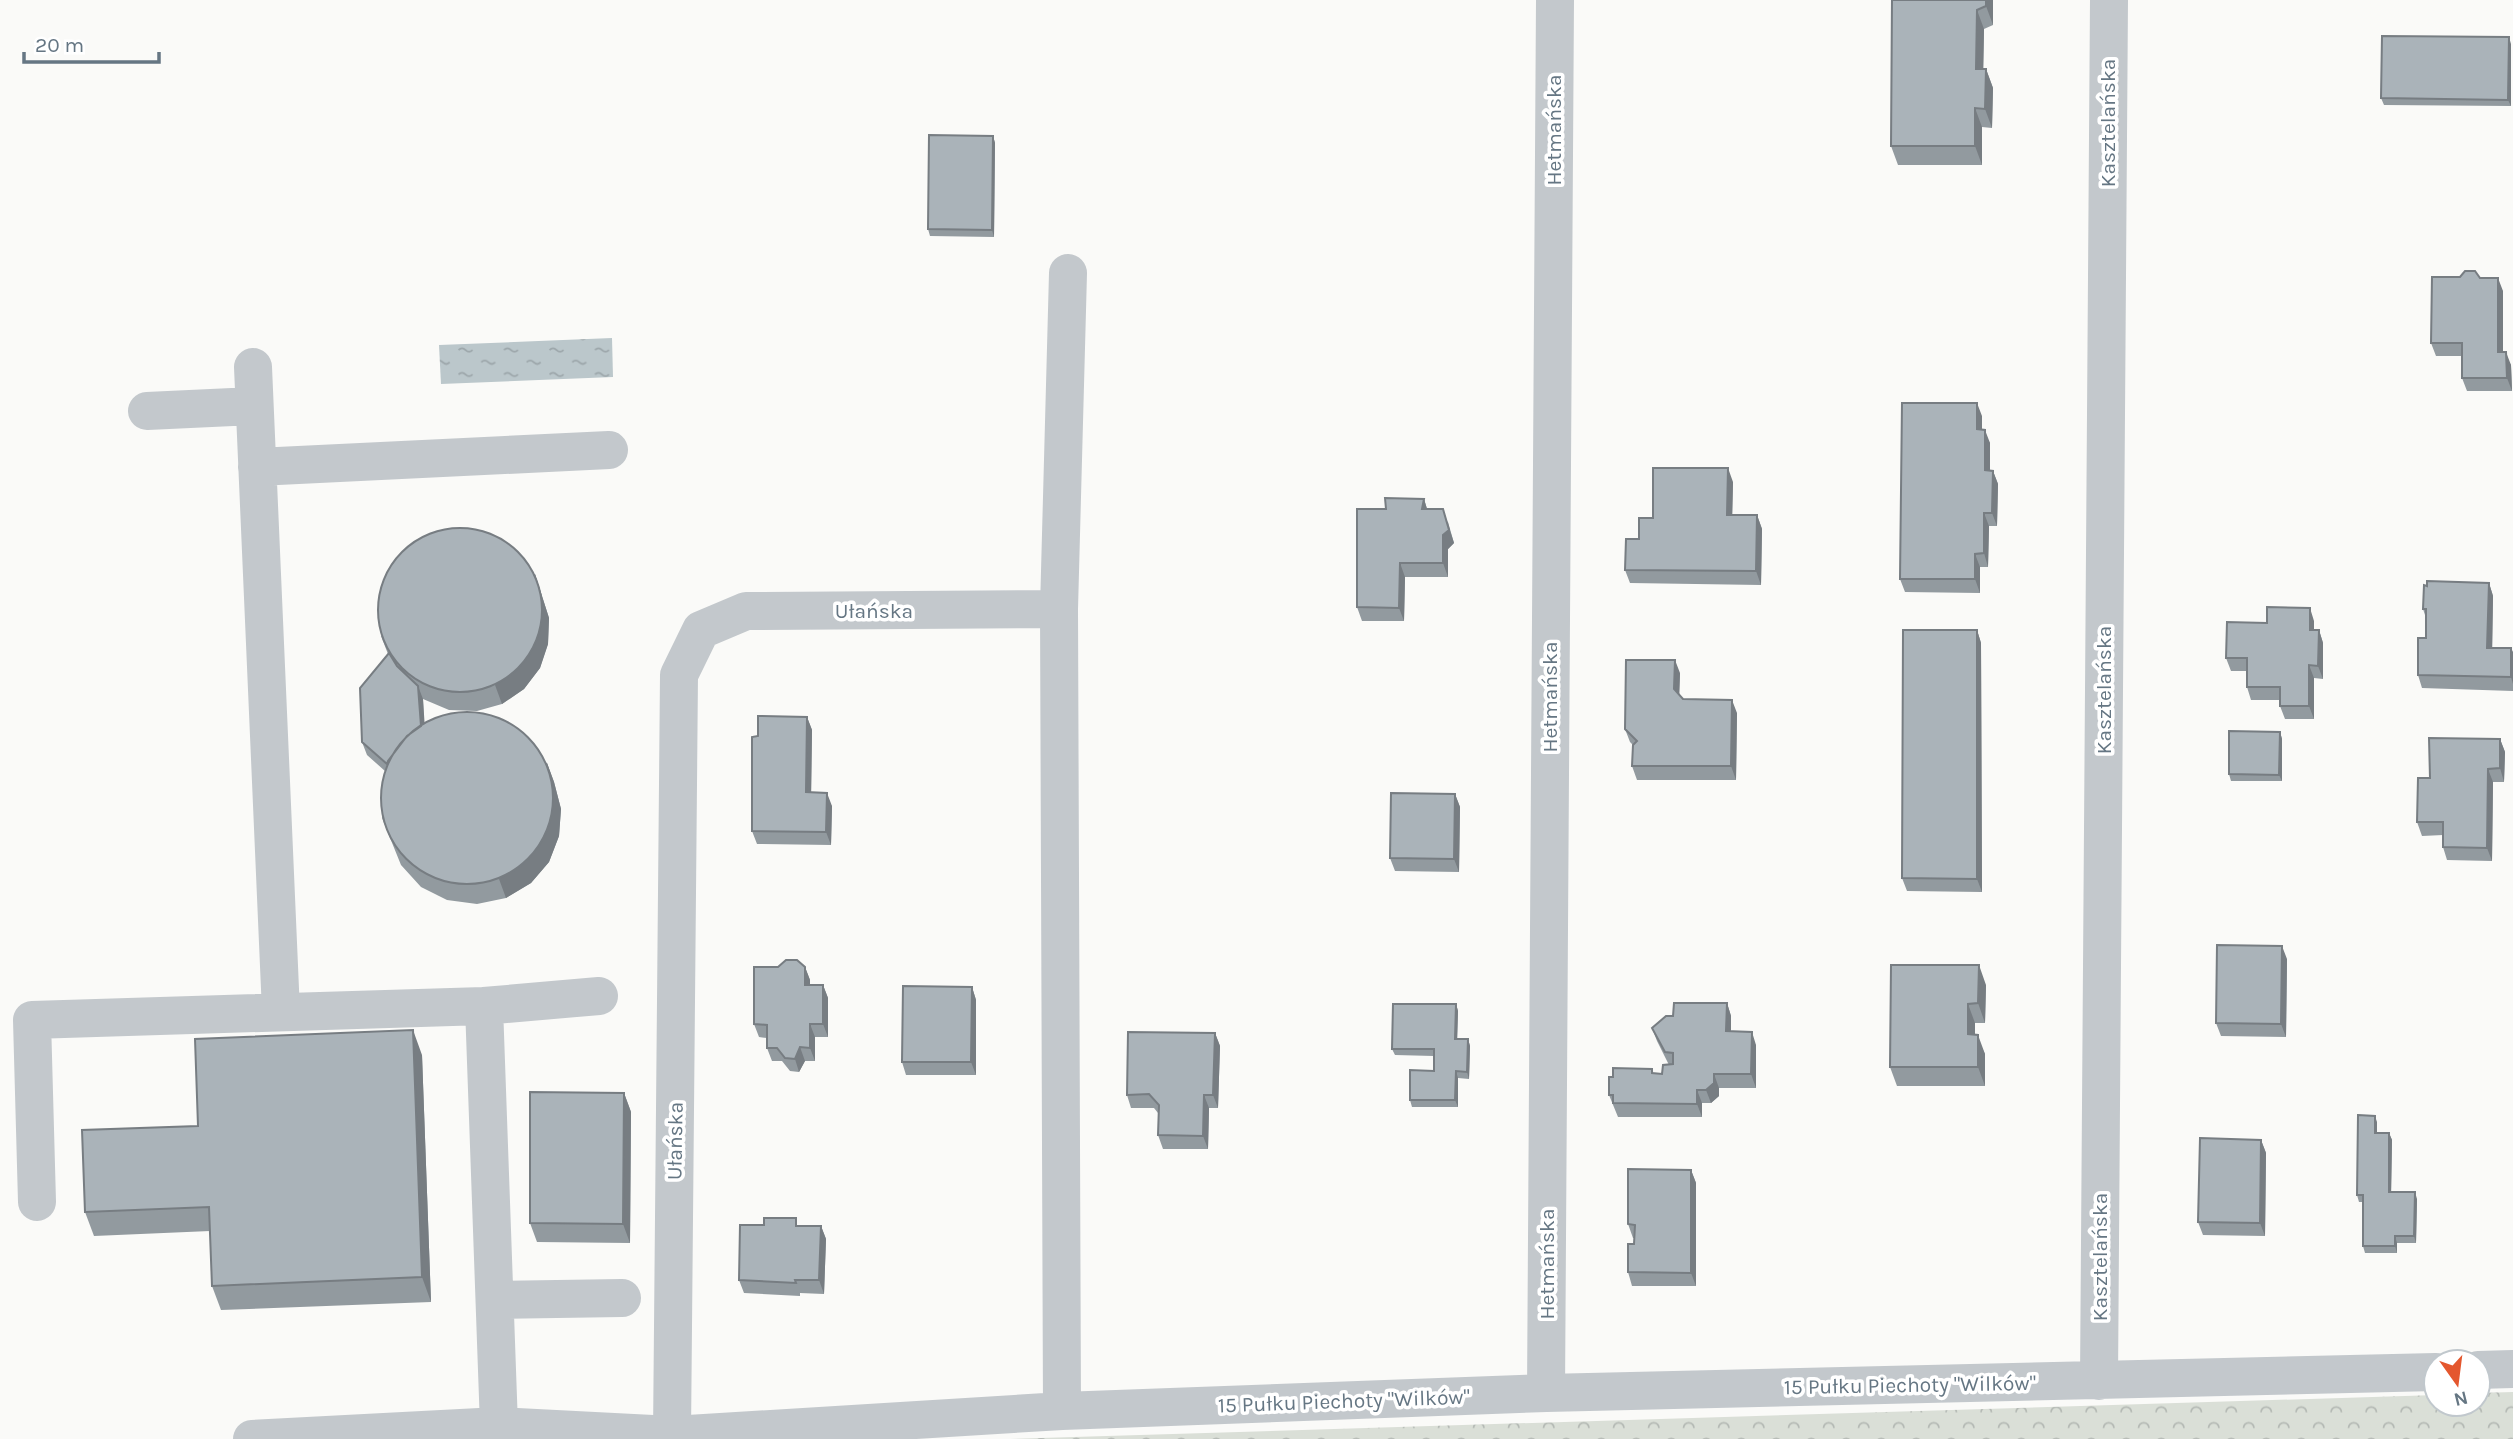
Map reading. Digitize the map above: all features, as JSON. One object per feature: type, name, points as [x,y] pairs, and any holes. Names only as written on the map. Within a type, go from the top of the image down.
[{"type":"street","name":"Hetmańska","points":[[1546,1393],[1555,0]]},
{"type":"street","name":"Kasztelańska","points":[[2099,1381],[2109,0]]},
{"type":"street","points":[[1062,1411],[1059,609],[1068,273]]},
{"type":"street","points":[[253,367],[281,1012]]},
{"type":"street","points":[[147,411],[254,406]]},
{"type":"street","points":[[257,467],[609,450]]},
{"type":"street","name":"Ułańska","points":[[670,1437],[680,675],[701,630],[746,611],[1059,609]]},
{"type":"street","points":[[37,1202],[32,1020],[484,1006],[599,996]]},
{"type":"street","points":[[484,1006],[499,1426]]},
{"type":"street","points":[[495,1300],[622,1298]]},
{"type":"street","points":[[2492,1370],[2513,1369]]},
{"type":"street","name":"15 Pułku Piechoty \"Wilków\"","points":[[252,1439],[499,1426],[670,1437],[1062,1411],[1546,1393],[2422,1372]]},
{"type":"green space","points":[[2513,1392],[2513,1439],[1010,1439],[2422,1395],[2422,1418],[2492,1418],[2492,1393]]},
{"type":"water","points":[[612,338],[613,377],[441,384],[439,345]]},
{"type":"building","points":[[1892,0],[1986,0],[1986,6],[1977,10],[1976,69],[1986,69],[1985,109],[1975,108],[1975,146],[1891,146]]},
{"type":"building","points":[[2382,36],[2509,37],[2508,100],[2381,98]]},
{"type":"building","points":[[929,135],[993,136],[992,230],[928,229]]},
{"type":"building","points":[[2465,271],[2475,271],[2480,278],[2498,278],[2498,352],[2506,352],[2507,378],[2462,378],[2462,343],[2431,343],[2432,277],[2460,277]]},
{"type":"building","points":[[1902,403],[1977,403],[1977,429],[1985,430],[1985,470],[1993,471],[1992,513],[1984,513],[1984,553],[1975,554],[1975,579],[1900,579]]},
{"type":"building","points":[[1653,468],[1728,468],[1727,515],[1757,515],[1756,571],[1625,570],[1626,539],[1639,539],[1639,518],[1653,518]]},
{"type":"building","points":[[1385,498],[1424,499],[1422,509],[1443,509],[1449,530],[1443,535],[1443,563],[1400,563],[1399,608],[1357,607],[1357,509],[1386,509]]},
{"type":"building","points":[[460,528],[491,534],[518,552],[536,579],[542,610],[536,641],[518,668],[491,686],[460,692],[429,686],[402,668],[384,641],[378,610],[384,579],[402,552],[429,534]]},
{"type":"building","points":[[2427,581],[2489,583],[2487,648],[2511,648],[2511,677],[2418,675],[2418,638],[2426,638],[2426,609],[2423,609],[2424,585],[2427,586]]},
{"type":"building","points":[[2267,607],[2310,608],[2310,630],[2319,630],[2318,666],[2309,665],[2309,706],[2280,706],[2280,687],[2247,687],[2247,658],[2226,658],[2227,622],[2267,623]]},
{"type":"building","points":[[1903,630],[1977,630],[1977,879],[1902,878]]},
{"type":"building","points":[[389,653],[397,666],[418,686],[421,726],[407,736],[387,764],[362,742],[360,688]]},
{"type":"building","points":[[1626,660],[1675,660],[1674,689],[1683,699],[1732,700],[1731,766],[1632,766],[1633,745],[1637,741],[1625,729]]},
{"type":"building","points":[[467,712],[500,718],[528,737],[547,765],[553,798],[547,831],[528,859],[500,878],[467,884],[434,878],[406,859],[387,831],[381,798],[387,765],[406,737],[434,718]]},
{"type":"building","points":[[758,716],[807,717],[806,792],[827,793],[826,832],[752,831],[752,737],[758,736]]},
{"type":"building","points":[[2229,731],[2280,732],[2279,775],[2229,774]]},
{"type":"building","points":[[2429,738],[2500,739],[2500,768],[2488,769],[2487,848],[2443,847],[2443,822],[2417,822],[2418,778],[2430,778]]},
{"type":"building","points":[[1391,793],[1455,794],[1454,859],[1390,858]]},
{"type":"building","points":[[2217,945],[2282,946],[2281,1024],[2216,1023]]},
{"type":"building","points":[[786,960],[797,960],[805,967],[805,985],[823,985],[823,1024],[810,1024],[810,1048],[800,1047],[795,1059],[785,1058],[777,1048],[767,1048],[767,1025],[754,1024],[754,967],[778,967]]},
{"type":"building","points":[[1891,965],[1979,965],[1978,1003],[1968,1004],[1968,1034],[1978,1035],[1978,1067],[1890,1067]]},
{"type":"building","points":[[903,986],[972,987],[971,1062],[902,1062]]},
{"type":"building","points":[[1674,1003],[1727,1003],[1726,1031],[1752,1032],[1751,1074],[1714,1074],[1714,1083],[1706,1090],[1697,1090],[1697,1104],[1613,1103],[1613,1095],[1609,1095],[1609,1077],[1613,1077],[1613,1068],[1652,1069],[1652,1073],[1662,1074],[1663,1065],[1673,1064],[1673,1053],[1665,1052],[1652,1028],[1666,1016],[1673,1016]]},
{"type":"building","points":[[1393,1004],[1456,1004],[1455,1039],[1468,1039],[1467,1072],[1456,1071],[1455,1100],[1410,1100],[1410,1070],[1434,1071],[1434,1049],[1392,1049]]},
{"type":"building","points":[[413,1030],[422,1277],[212,1286],[209,1207],[85,1212],[82,1130],[198,1126],[195,1039]]},
{"type":"building","points":[[1128,1032],[1215,1033],[1213,1095],[1204,1095],[1203,1136],[1158,1135],[1159,1105],[1149,1094],[1127,1095]]},
{"type":"building","points":[[530,1092],[624,1093],[623,1224],[530,1223]]},
{"type":"building","points":[[2358,1115],[2375,1116],[2375,1133],[2389,1133],[2389,1192],[2415,1192],[2414,1236],[2395,1236],[2395,1246],[2363,1246],[2363,1195],[2357,1195]]},
{"type":"building","points":[[2200,1138],[2261,1140],[2260,1223],[2198,1222]]},
{"type":"building","points":[[1628,1169],[1691,1170],[1691,1273],[1628,1272],[1628,1244],[1634,1244],[1635,1225],[1628,1224]]},
{"type":"building","points":[[764,1218],[796,1218],[796,1226],[821,1226],[819,1280],[795,1280],[796,1283],[739,1280],[740,1225],[764,1225]]}]
